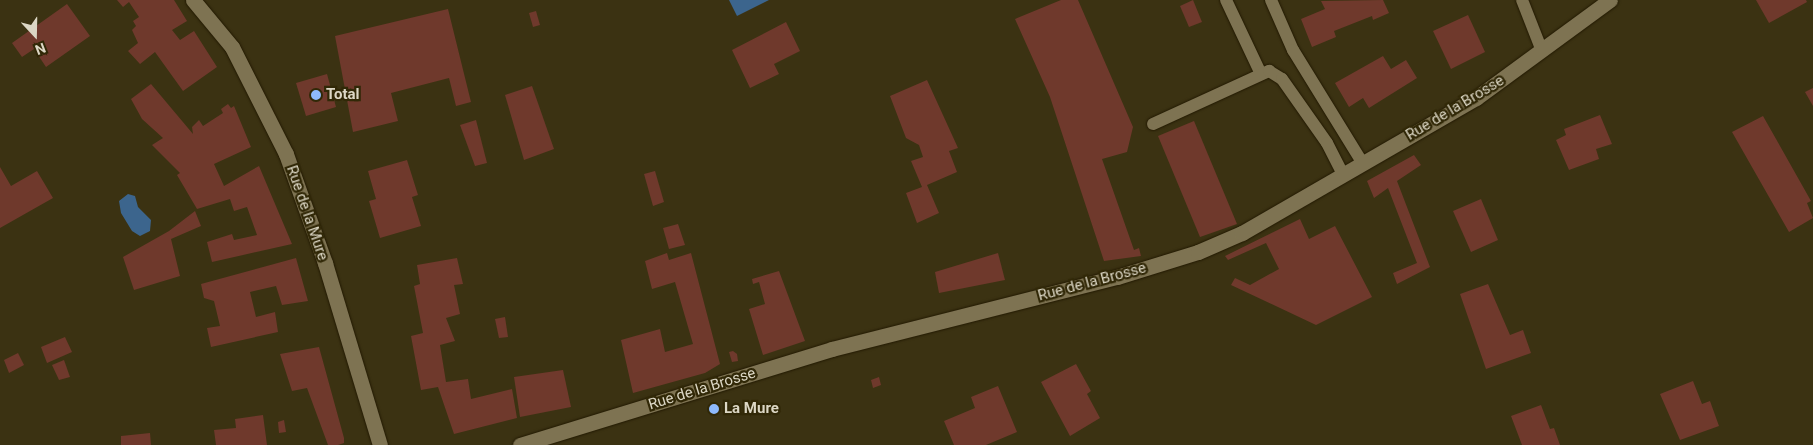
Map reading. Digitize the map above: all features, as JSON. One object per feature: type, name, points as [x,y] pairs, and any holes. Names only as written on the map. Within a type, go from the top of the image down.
[{"type":"street","name":"Rue de la Mure","points":[[193,0],[232,47],[286,154],[324,263],[380,445]]},
{"type":"street","name":"Rue de la Brosse","points":[[520,445],[832,348],[1117,277],[1198,252],[1242,233],[1342,173],[1476,98],[1610,0]]},
{"type":"lane","points":[[1226,0],[1260,72]]},
{"type":"lane","points":[[1271,0],[1293,50],[1362,162]]},
{"type":"lane","points":[[1522,0],[1542,51]]},
{"type":"lane","points":[[1153,124],[1260,72],[1269,71],[1282,79],[1326,142],[1342,173]]},
{"type":"water","points":[[729,0],[769,0],[737,16]]},
{"type":"water","points":[[128,194],[135,196],[138,207],[151,220],[150,231],[140,236],[132,231],[121,213],[119,201]]},
{"type":"building","points":[[117,0],[174,0],[187,21],[172,30],[180,40],[194,31],[217,67],[183,91],[155,52],[140,64],[128,51],[138,43],[132,30],[136,26],[133,21],[139,17],[129,2],[123,7]]},
{"type":"building","points":[[1061,0],[1078,0],[1133,127],[1127,152],[1102,159],[1134,250],[1139,248],[1141,256],[1104,261],[1050,97],[1015,19]]},
{"type":"building","points":[[1193,0],[1202,22],[1189,27],[1180,6]]},
{"type":"building","points":[[1383,0],[1389,13],[1373,20],[1372,16],[1334,31],[1336,37],[1312,47],[1301,19],[1325,9],[1321,1]]},
{"type":"building","points":[[1756,0],[1806,0],[1807,2],[1769,23]]},
{"type":"building","points":[[67,4],[90,36],[46,67],[34,49],[22,57],[12,43]]},
{"type":"building","points":[[448,9],[471,102],[456,106],[449,78],[391,93],[398,121],[353,132],[335,36]]},
{"type":"building","points":[[536,11],[540,25],[533,27],[529,13]]},
{"type":"building","points":[[1468,15],[1485,52],[1451,69],[1433,31]]},
{"type":"building","points":[[786,22],[800,51],[774,64],[779,74],[750,88],[732,50]]},
{"type":"building","points":[[1383,56],[1391,69],[1406,60],[1417,78],[1369,108],[1363,98],[1349,107],[1335,83]]},
{"type":"building","name":"Total","points":[[327,74],[336,107],[306,116],[296,83]]},
{"type":"building","points":[[927,80],[958,148],[949,151],[957,172],[927,185],[939,213],[917,223],[906,193],[922,187],[911,161],[923,157],[919,145],[906,138],[890,96]]},
{"type":"building","points":[[151,84],[193,134],[192,127],[199,120],[203,126],[223,113],[221,109],[228,104],[231,108],[234,106],[251,147],[214,164],[224,186],[259,166],[292,244],[212,262],[207,242],[232,234],[234,240],[257,235],[247,207],[234,211],[230,199],[197,209],[177,175],[180,173],[152,145],[163,138],[142,119],[131,99]]},
{"type":"building","points":[[532,86],[554,149],[524,160],[505,95]]},
{"type":"building","points":[[1813,88],[1813,106],[1805,92]]},
{"type":"building","points":[[1600,115],[1612,144],[1596,149],[1599,159],[1569,170],[1556,140],[1566,135],[1564,129]]},
{"type":"building","points":[[1763,116],[1811,201],[1807,203],[1813,218],[1789,232],[1732,132]]},
{"type":"building","points":[[476,120],[487,163],[475,166],[460,125]]},
{"type":"building","points":[[1194,121],[1237,224],[1200,237],[1158,136]]},
{"type":"building","points":[[1414,155],[1421,165],[1397,181],[1430,267],[1397,284],[1393,273],[1417,263],[1388,188],[1374,198],[1367,181]]},
{"type":"building","points":[[407,160],[418,195],[412,197],[421,226],[380,238],[369,201],[376,199],[368,171]]},
{"type":"building","points":[[0,167],[11,186],[37,171],[53,198],[0,228]]},
{"type":"building","points":[[655,171],[664,202],[653,206],[644,174]]},
{"type":"building","points":[[1481,199],[1498,240],[1471,252],[1453,211]]},
{"type":"building","points":[[195,211],[201,226],[171,239],[180,276],[134,290],[123,257],[169,231]]},
{"type":"building","points":[[1300,219],[1309,239],[1335,226],[1372,297],[1316,325],[1231,285],[1235,278],[1250,285],[1279,269],[1266,243],[1228,260],[1225,256]]},
{"type":"building","points":[[678,224],[685,245],[669,249],[663,228]]},
{"type":"building","points":[[667,253],[669,260],[691,253],[720,364],[705,373],[633,393],[621,340],[660,329],[665,352],[693,344],[675,282],[652,289],[645,261]]},
{"type":"building","points":[[998,253],[1005,280],[939,293],[935,272]]},
{"type":"building","points":[[296,258],[308,301],[282,305],[276,286],[250,292],[256,317],[275,312],[278,332],[211,347],[207,328],[220,326],[214,301],[204,298],[201,284]]},
{"type":"building","points":[[457,258],[463,284],[454,285],[460,314],[446,318],[455,341],[440,345],[446,382],[468,379],[471,399],[512,389],[517,418],[454,434],[438,387],[421,390],[411,336],[423,333],[414,286],[420,284],[417,265]]},
{"type":"building","points":[[779,271],[805,341],[763,355],[749,309],[765,304],[759,282],[753,284],[752,279]]},
{"type":"building","points":[[1488,284],[1510,335],[1523,330],[1531,353],[1486,369],[1460,294]]},
{"type":"building","points":[[505,317],[508,337],[499,338],[495,319]]},
{"type":"building","points":[[65,337],[72,352],[47,363],[41,347]]},
{"type":"building","points":[[319,347],[344,438],[344,443],[338,445],[328,445],[307,388],[292,391],[280,354]]},
{"type":"building","points":[[733,351],[737,354],[738,361],[732,362],[729,352]]},
{"type":"building","points":[[18,353],[24,365],[9,373],[4,360]]},
{"type":"building","points":[[64,360],[70,377],[59,380],[52,365]]},
{"type":"building","points":[[1076,364],[1091,391],[1087,394],[1100,418],[1070,436],[1041,382]]},
{"type":"building","points":[[563,370],[571,407],[520,417],[514,377]]},
{"type":"building","points":[[879,377],[881,385],[873,388],[871,380]]},
{"type":"building","points":[[1693,381],[1702,404],[1710,401],[1719,426],[1680,440],[1660,394]]},
{"type":"building","points":[[998,386],[1017,432],[986,445],[954,445],[944,421],[975,408],[971,397]]},
{"type":"building","points":[[1541,405],[1550,429],[1554,428],[1560,445],[1522,445],[1511,416]]},
{"type":"building","points":[[263,415],[267,445],[216,445],[214,430],[236,428],[235,419]]},
{"type":"building","points":[[284,420],[286,432],[279,433],[278,422]]},
{"type":"building","points":[[150,433],[151,445],[121,445],[121,436]]},
{"type":"place","name":"Total","points":[[316,95]]},
{"type":"place","name":"La Mure","points":[[714,409]]}]
